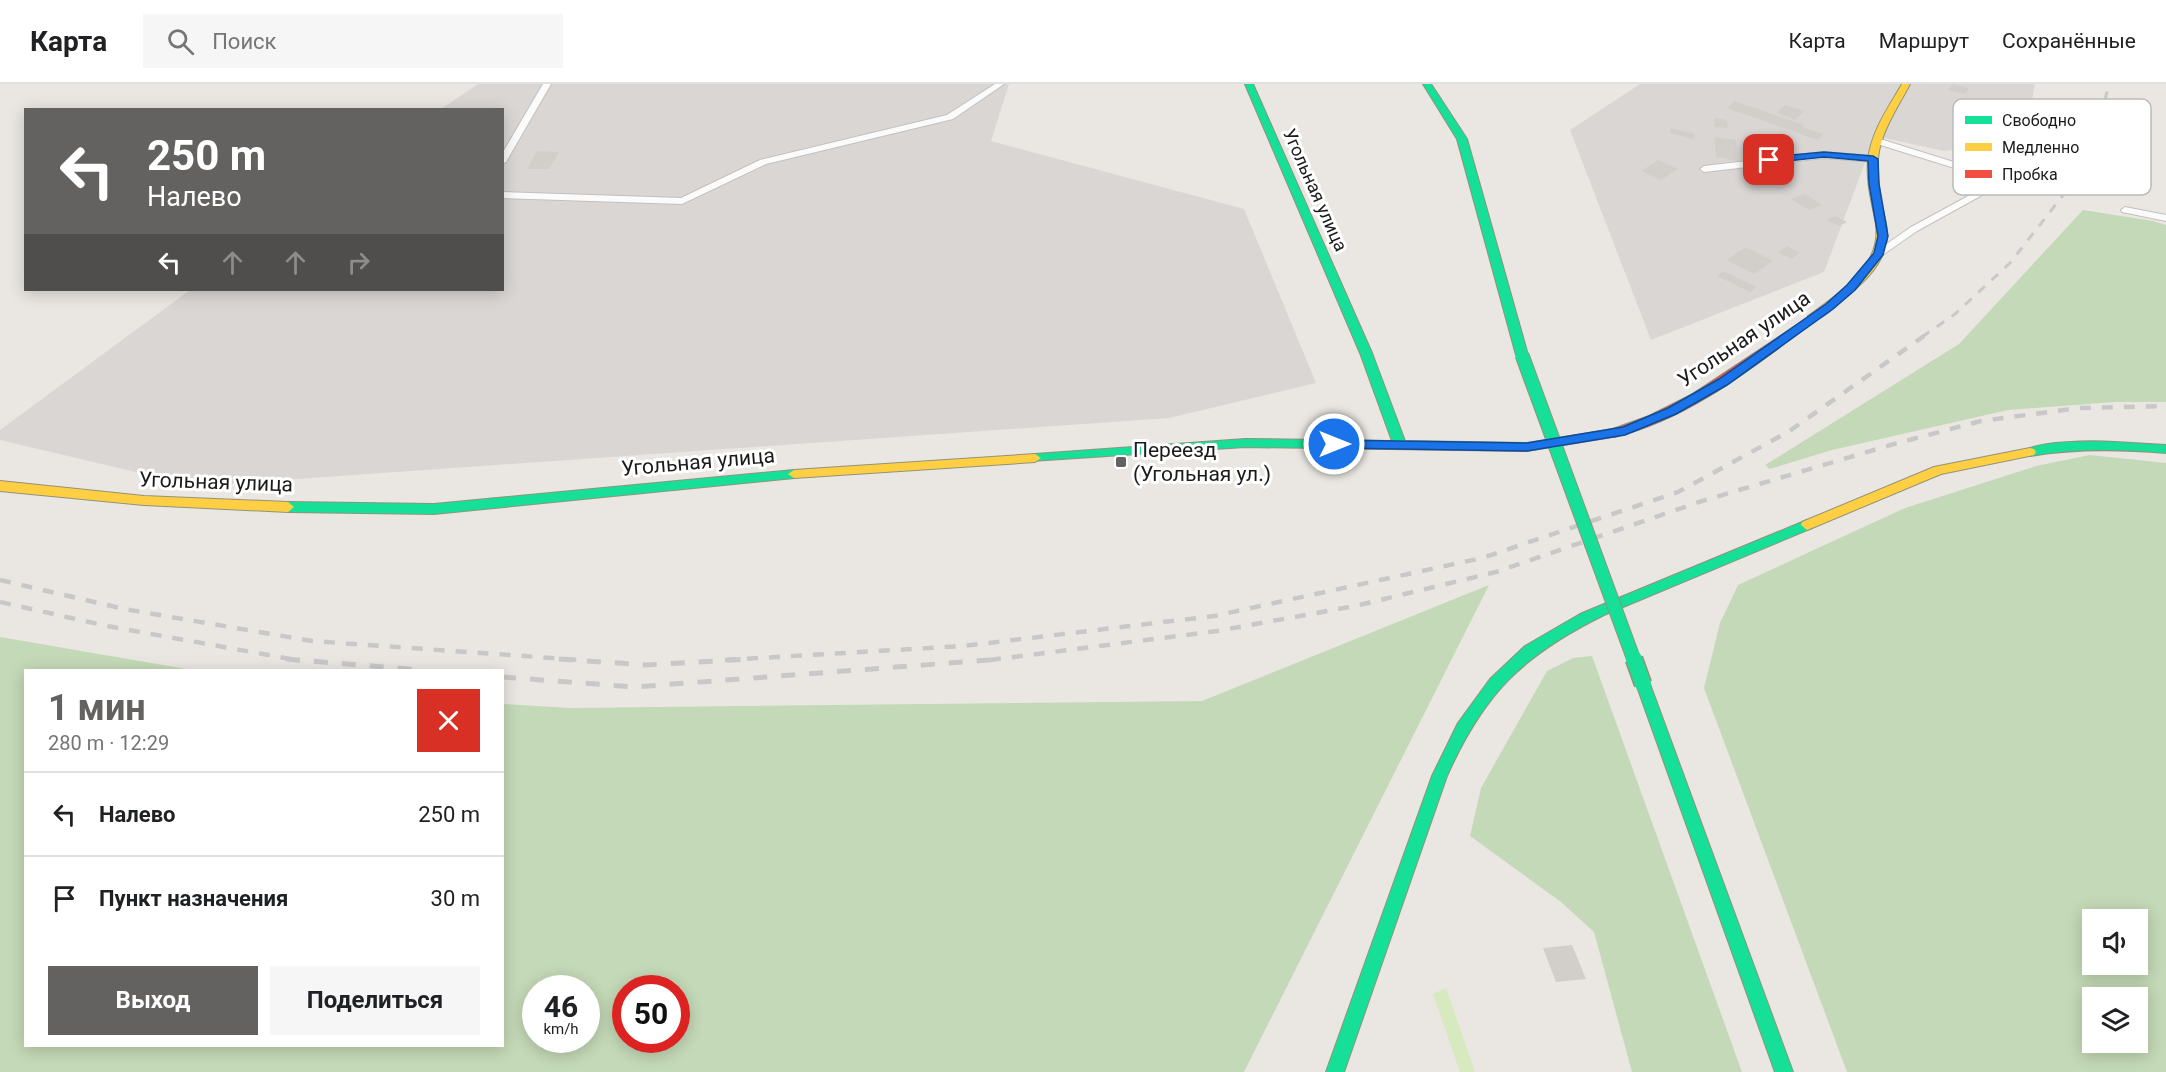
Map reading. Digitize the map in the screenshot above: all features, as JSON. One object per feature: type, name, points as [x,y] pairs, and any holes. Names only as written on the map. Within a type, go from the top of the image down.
[{"type":"main road","name":"Угольная улица","points":[[1249,84],[1366,353],[1400,445]]},
{"type":"main road","points":[[1427,84],[1462,139],[1522,355],[1784,1072]]},
{"type":"main road","points":[[1880,253],[1883,236],[1882,222],[1874,184],[1873,159],[1877,141],[1906,84]]},
{"type":"main road","name":"Угольная улица","points":[[0,486],[90,497],[195,505],[434,509],[755,477],[1245,443],[1527,447],[1625,431],[1672,411],[1723,382],[1829,306],[1851,288],[1880,253]]},
{"type":"main road","points":[[1335,1072],[1424,820],[1462,726],[1493,685],[1517,660],[1546,638],[1599,611],[1938,470],[2045,449],[2131,446],[2166,449]]},
{"type":"lane","points":[[504,159],[547,84]]},
{"type":"lane","points":[[504,195],[682,201],[763,162],[950,117],[1000,84]]},
{"type":"lane","points":[[1877,141],[1953,165]]},
{"type":"lane","points":[[1704,169],[1824,154],[1873,159]]},
{"type":"lane","points":[[1880,253],[1914,229],[1976,195]]},
{"type":"lane","points":[[2125,210],[2166,218]]},
{"type":"shaded area","points":[[478,84],[1009,84],[991,141],[1244,209],[1316,383],[1169,418],[195,486],[0,440],[0,430],[189,291],[504,291],[504,108],[442,108]]},
{"type":"shaded area","points":[[1640,84],[2035,84],[2032,99],[1953,99],[1953,150],[1944,151],[1875,136],[1824,272],[1651,340],[1570,130]]},
{"type":"green space","points":[[2083,210],[2166,225],[2166,402],[2114,402],[2008,410],[1832,450],[1770,469],[1765,465],[1959,344]]},
{"type":"green space","points":[[2090,455],[2166,463],[2166,1072],[1847,1072],[1704,688],[1720,623],[1738,585],[1905,508],[2036,466]]},
{"type":"green space","points":[[1489,585],[1244,1072],[0,1072],[0,637],[186,669],[24,669],[24,1047],[504,1047],[504,704],[570,708],[1202,701]]},
{"type":"green space","points":[[1592,656],[1742,1072],[1632,1072],[1594,932],[1561,902],[1470,836],[1481,788],[1547,671],[1573,658]]},
{"type":"green space","points":[[1446,988],[1475,1072],[1460,1072],[1433,994]]},
{"type":"building","points":[[1952,84],[1969,88],[1966,94],[1948,90]]},
{"type":"building","points":[[1735,101],[1823,134],[1818,140],[1727,108]]},
{"type":"building","points":[[1785,105],[1804,111],[1795,120],[1777,113]]},
{"type":"building","points":[[1714,118],[1727,120],[1728,128],[1715,127]]},
{"type":"building","points":[[1671,128],[1695,134],[1693,139],[1670,133]]},
{"type":"building","points":[[1714,137],[1736,140],[1738,161],[1716,157]]},
{"type":"building","points":[[537,151],[559,152],[549,169],[527,169]]},
{"type":"building","points":[[1658,160],[1678,169],[1661,180],[1641,171]]},
{"type":"building","points":[[1805,194],[1822,205],[1809,210],[1791,199]]},
{"type":"building","points":[[1835,216],[1847,222],[1839,226],[1827,220]]},
{"type":"building","points":[[1787,246],[1800,253],[1791,259],[1778,252]]},
{"type":"building","points":[[1746,247],[1773,261],[1754,274],[1727,260]]},
{"type":"building","points":[[1723,271],[1756,287],[1750,292],[1717,276]]},
{"type":"building","points":[[1572,945],[1586,979],[1556,982],[1543,948]]},
{"type":"railway","points":[[2105,99],[2109,84]]},
{"type":"railway","points":[[1922,337],[1955,314],[2010,263],[2063,195]]},
{"type":"railway","points":[[725,660],[963,646],[1214,616],[1482,558],[1678,492],[1788,432],[1924,336]]},
{"type":"railway","points":[[992,660],[1217,631],[1355,606],[1496,572],[1699,502],[1894,444],[1981,421],[2079,408],[2166,406]]},
{"type":"railway","points":[[0,580],[124,609],[312,641],[580,660]]},
{"type":"railway","points":[[0,602],[107,626],[294,660]]},
{"type":"railway","points":[[286,659],[294,660]]},
{"type":"railway","points":[[559,659],[646,665],[750,659]]},
{"type":"railway","points":[[992,660],[1002,659]]},
{"type":"railway","points":[[294,660],[409,669]]},
{"type":"railway","points":[[504,677],[635,687],[992,660]]},
{"type":"traffic: fast","points":[[1249,84],[1366,353],[1400,445]]},
{"type":"traffic: fast","points":[[1427,84],[1462,139],[1522,355]]},
{"type":"traffic: fast","points":[[1522,355],[1643,684]]},
{"type":"traffic: fast","points":[[1035,458],[1245,443],[1527,447],[1614,433]]},
{"type":"traffic: fast","points":[[2030,452],[2063,447],[2098,446],[2166,449]]},
{"type":"traffic: fast","points":[[288,507],[434,509],[794,474]]},
{"type":"traffic: fast","points":[[1335,1072],[1440,776],[1464,727],[1478,704],[1495,683],[1530,650],[1585,618],[1807,525]]},
{"type":"traffic: fast","points":[[1643,684],[1784,1072]]},
{"type":"traffic: slow","points":[[1812,318],[1858,282],[1877,258],[1882,233],[1873,178],[1874,150],[1886,120],[1906,84]]},
{"type":"traffic: slow","points":[[1807,525],[1938,470],[2030,452]]},
{"type":"traffic: slow","points":[[794,474],[1035,458]]},
{"type":"traffic: slow","points":[[0,486],[144,500],[288,507]]},
{"type":"traffic: jam","points":[[1614,433],[1653,419],[1695,398],[1735,373],[1812,318]]},
{"type":"place","name":"Переезд (Угольная ул.)","points":[[1121,462]]},
{"type":"route","points":[[1334,444],[1527,447],[1625,431],[1672,411],[1723,382],[1851,288],[1880,253],[1883,236],[1882,222],[1874,184],[1873,159],[1824,154],[1769,160]]}]
